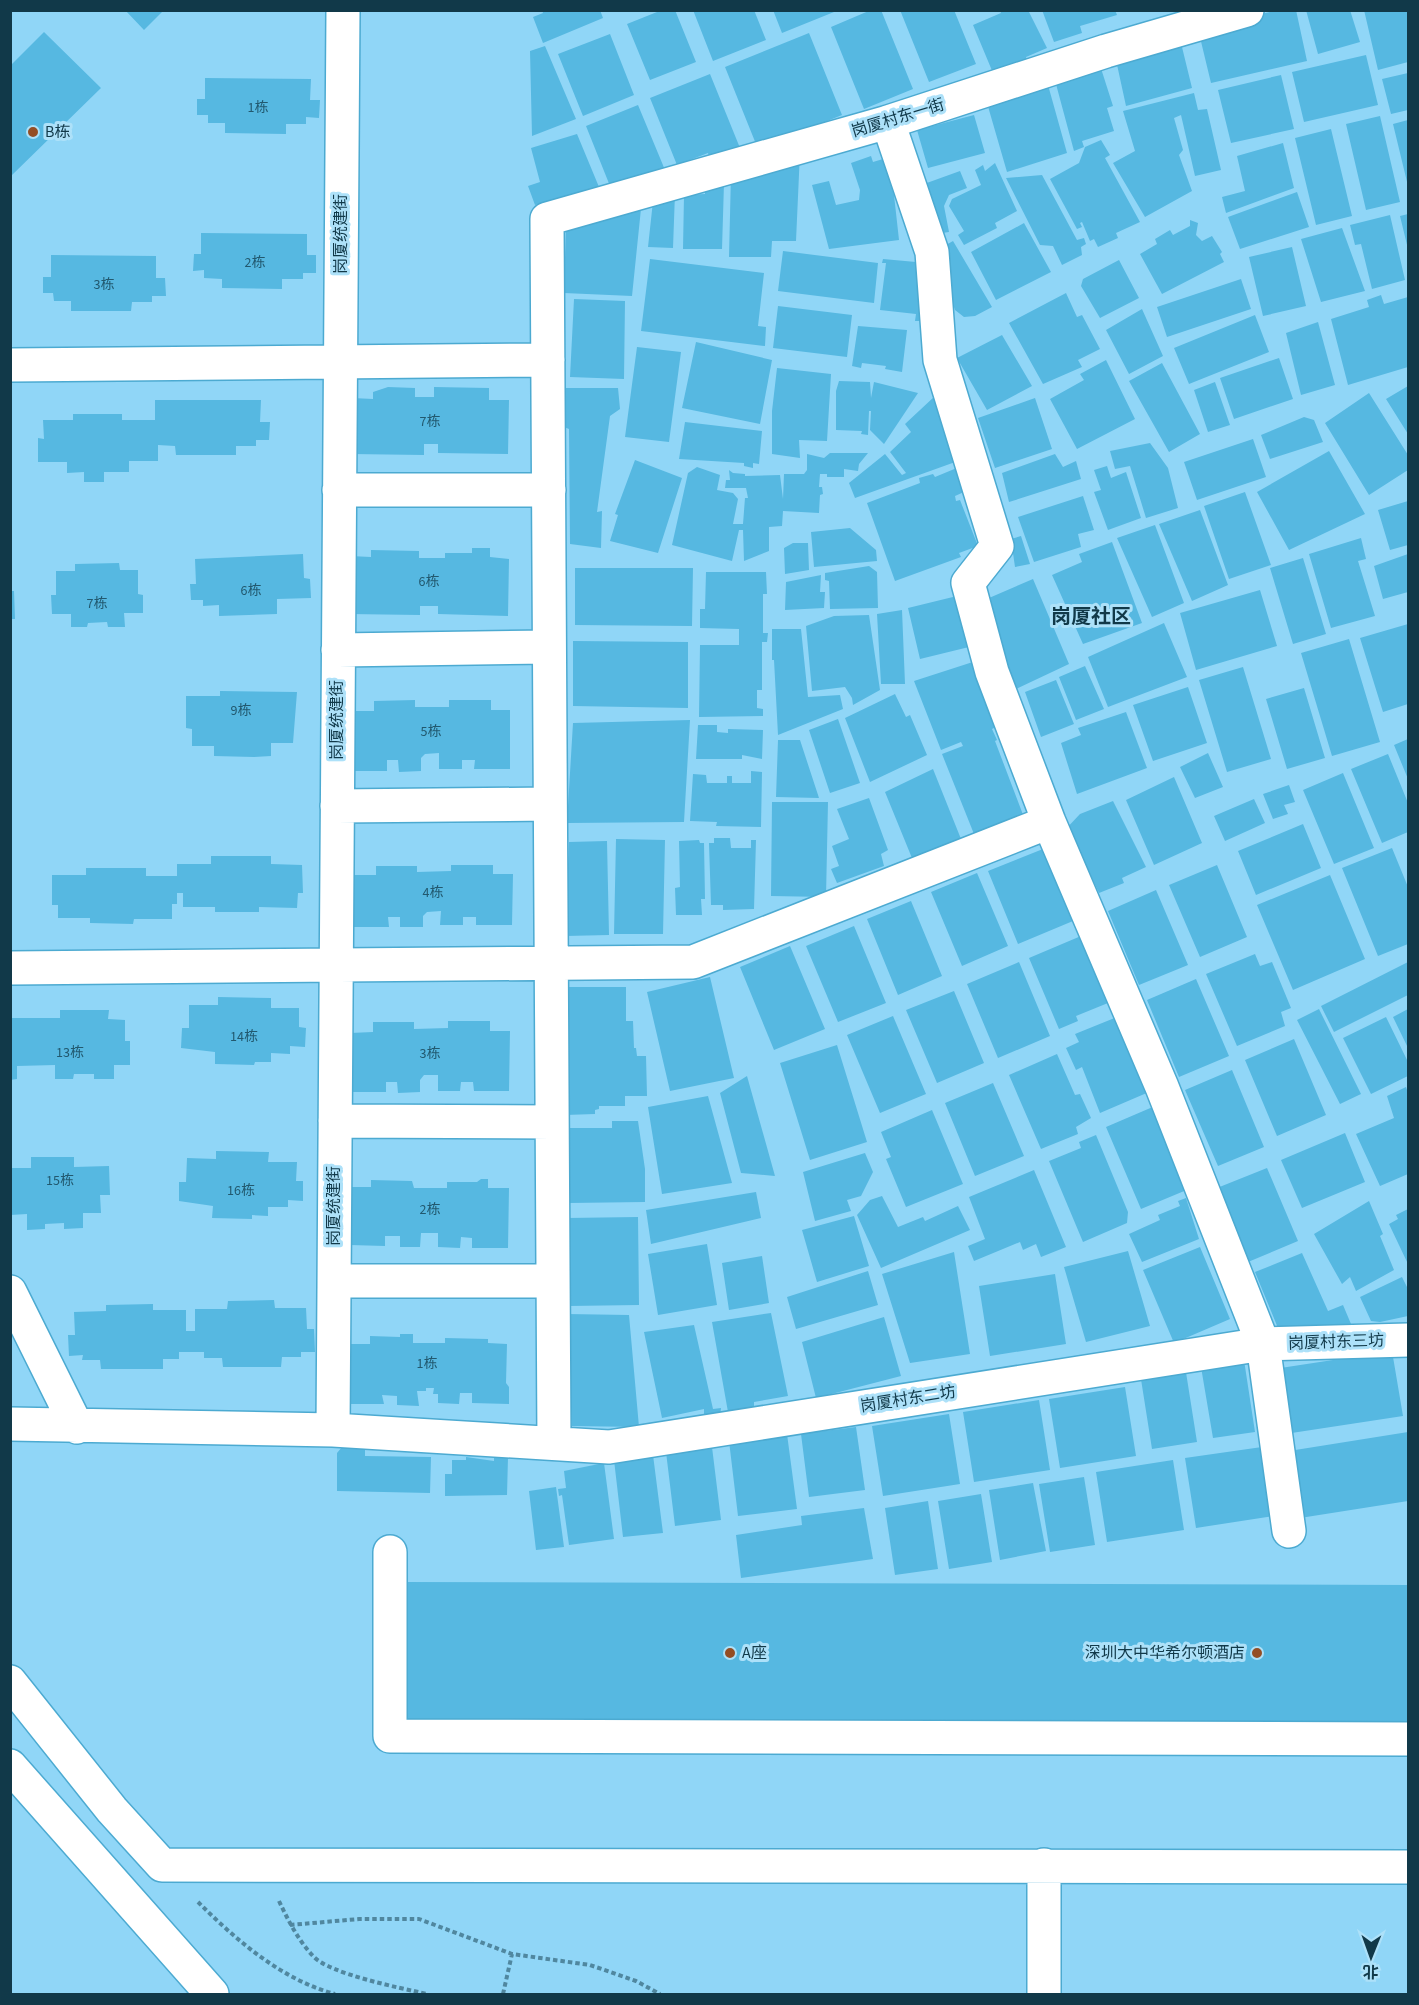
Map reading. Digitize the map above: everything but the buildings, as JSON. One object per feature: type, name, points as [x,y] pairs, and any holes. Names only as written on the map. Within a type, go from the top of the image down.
[{"type":"main road","name":"岗厦统建街","points":[[333,1430],[343,10]]},
{"type":"main road","name":"岗厦村东一街","points":[[548,360],[547,219],[888,122],[1106,51],[1247,10]]},
{"type":"main road","points":[[888,122],[932,252],[940,360],[997,546],[968,583],[992,672],[1048,822],[1162,1087],[1263,1344],[1289,1531]]},
{"type":"main road","points":[[10,365],[548,360],[554,1443]]},
{"type":"main road","points":[[339,490],[549,490]]},
{"type":"main road","points":[[338,650],[549,647]]},
{"type":"main road","points":[[337,806],[550,804]]},
{"type":"main road","points":[[10,968],[336,967],[693,962],[1048,822]]},
{"type":"main road","points":[[335,1121],[552,1122]]},
{"type":"main road","points":[[334,1281],[552,1281]]},
{"type":"main road","points":[[10,1292],[77,1427]]},
{"type":"main road","name":"岗厦村东三坊","points":[[1263,1344],[1408,1340]]},
{"type":"main road","name":"岗厦村东二坊","points":[[10,1424],[333,1430],[609,1447],[1263,1344]]},
{"type":"main road","points":[[390,1552],[390,1736],[1408,1739]]},
{"type":"main road","points":[[10,1682],[112,1810],[162,1864],[1408,1867]]},
{"type":"main road","points":[[10,1766],[212,1995]]},
{"type":"main road","points":[[1044,1865],[1044,1995]]},
{"type":"path","points":[[162,1864],[218,1922],[258,1955],[314,1989],[335,1995]]},
{"type":"path","points":[[262,1864],[290,1925],[314,1958],[354,1976],[427,1995]]},
{"type":"path","points":[[290,1925],[359,1919],[419,1919],[512,1954],[590,1965],[636,1981],[660,1995]]},
{"type":"path","points":[[502,1995],[512,1954]]},
{"type":"place","name":"B栋","points":[[33,132]]},
{"type":"place","name":"A座","points":[[730,1653]]},
{"type":"place","name":"深圳大中华希尔顿酒店","points":[[1257,1653]]},
{"type":"district","name":"岗厦社区","points":[[1091,617]]}]
